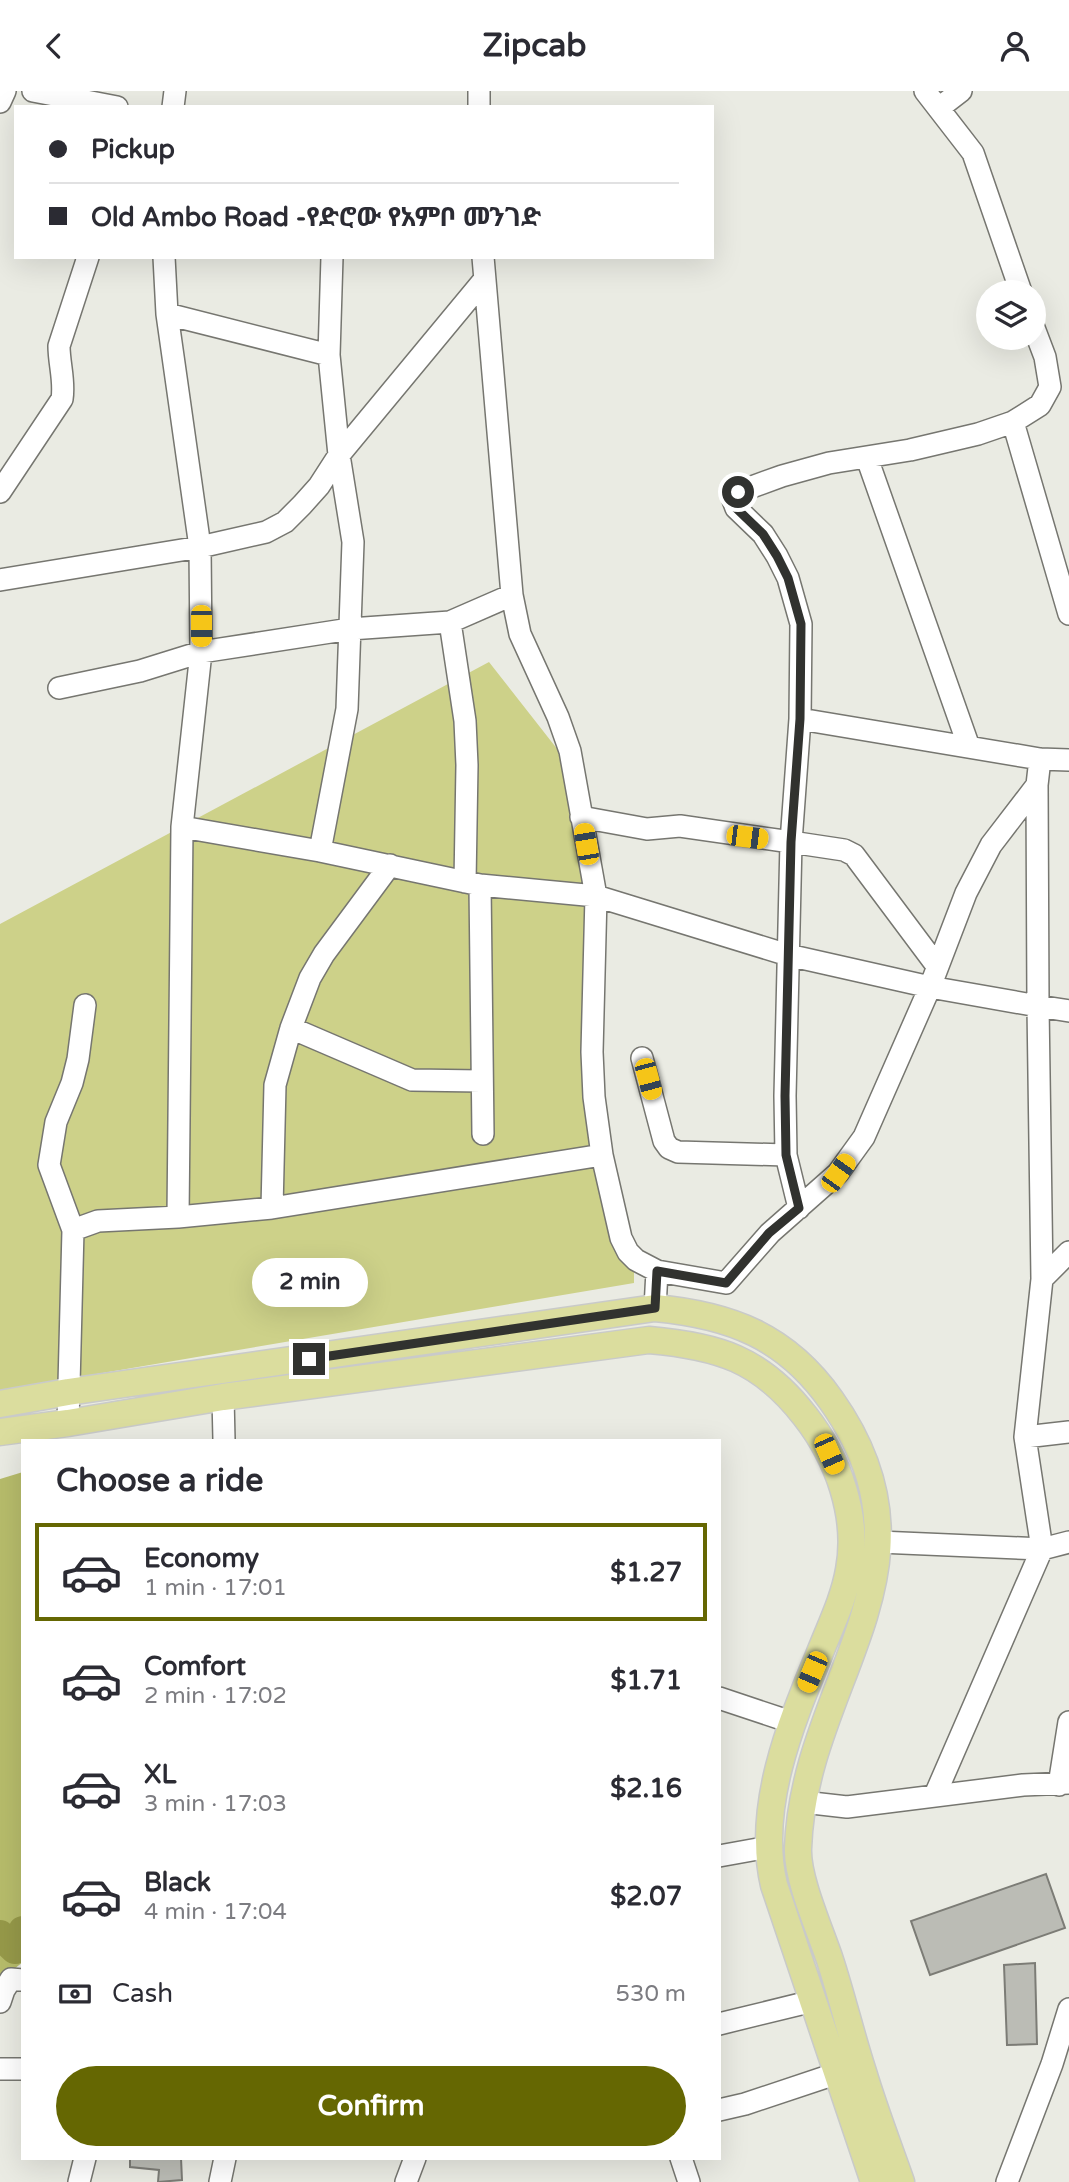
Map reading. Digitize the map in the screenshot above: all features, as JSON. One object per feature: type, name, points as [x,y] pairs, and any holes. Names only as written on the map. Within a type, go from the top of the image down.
[{"type":"main road","points":[[0,1404],[655,1308],[695,1312],[724,1319],[755,1332],[779,1347],[820,1385],[842,1416],[868,1471],[875,1498],[879,1542],[872,1593],[860,1633],[820,1733],[803,1802],[798,1849],[802,1877],[863,2073],[901,2182]]},
{"type":"main road","points":[[0,1432],[223,1397],[649,1341],[691,1344],[726,1354],[747,1364],[774,1383],[791,1398],[817,1431],[829,1454],[849,1510],[852,1542],[843,1598],[791,1722],[772,1807],[769,1867],[874,2182]]},
{"type":"main road","points":[[829,1454],[854,1440]]},
{"type":"street","points":[[0,102],[5,91]]},
{"type":"street","points":[[33,91],[106,105]]},
{"type":"street","points":[[925,91],[978,163],[988,202],[1017,280]]},
{"type":"street","points":[[939,108],[961,91]]},
{"type":"street","points":[[0,492],[62,399],[64,386],[59,360],[60,346],[87,259]]},
{"type":"street","points":[[162,259],[167,314],[200,547],[201,652],[182,827],[178,1217]]},
{"type":"street","points":[[320,851],[347,709],[353,542],[339,454],[329,355],[332,259]]},
{"type":"street","points":[[483,259],[512,595],[520,634],[558,717],[570,751],[596,896],[592,1052],[594,1097],[602,1155],[621,1238],[628,1252],[636,1260],[657,1271],[726,1283],[769,1233],[838,1173],[864,1137],[934,976],[965,894],[991,845],[1037,785]]},
{"type":"street","points":[[0,580],[200,547],[266,532],[285,522],[319,486],[339,454],[484,280]]},
{"type":"street","points":[[167,314],[329,355]]},
{"type":"street","points":[[799,1208],[786,1155],[791,842],[800,719],[801,624],[788,578],[777,556],[763,534],[736,508],[733,499],[738,492],[829,463],[867,458],[978,434],[1013,422],[1040,405],[1050,387],[1042,350]]},
{"type":"street","points":[[1013,422],[1069,614]]},
{"type":"street","points":[[867,458],[969,747]]},
{"type":"street","points":[[59,688],[140,671],[201,652],[350,629],[450,622],[512,595]]},
{"type":"street","points":[[450,622],[465,721],[483,1134]]},
{"type":"street","points":[[800,719],[1040,759],[1069,761]]},
{"type":"street","points":[[935,1795],[1042,1549],[1025,1437],[1042,1279],[1037,785],[1040,759]]},
{"type":"street","points":[[581,817],[647,829],[680,826],[845,850],[854,855],[934,976]]},
{"type":"street","points":[[182,827],[320,851],[473,884],[596,896],[788,955],[934,976],[1038,1006],[1069,1011]]},
{"type":"street","points":[[272,1208],[275,1085],[292,1028],[310,978],[324,954],[390,865]]},
{"type":"street","points":[[68,1423],[73,1230],[49,1165],[56,1122],[72,1083],[78,1059],[85,1005]]},
{"type":"street","points":[[292,1028],[412,1080],[481,1081]]},
{"type":"street","points":[[642,1058],[664,1141],[670,1148],[678,1152],[786,1155]]},
{"type":"street","points":[[73,1230],[99,1221],[272,1208],[602,1155]]},
{"type":"street","points":[[1042,1279],[1069,1252]]},
{"type":"street","points":[[655,1308],[657,1271]]},
{"type":"street","points":[[223,1397],[224,1439]]},
{"type":"street","points":[[1025,1437],[1069,1432]]},
{"type":"street","points":[[879,1542],[1042,1549],[1069,1542]]},
{"type":"street","points":[[721,1699],[791,1722]]},
{"type":"street","points":[[803,1802],[848,1807],[1023,1785],[1064,1784],[1069,1722]]},
{"type":"street","points":[[721,1856],[769,1847]]},
{"type":"street","points":[[0,2002],[11,1979],[21,1980]]},
{"type":"street","points":[[721,2024],[813,2001]]},
{"type":"street","points":[[1007,2182],[1048,2076],[1069,2009]]},
{"type":"street","points":[[0,2069],[21,2069]]},
{"type":"street","points":[[721,2110],[838,2073]]},
{"type":"street","points":[[79,2182],[84,2160]]},
{"type":"street","points":[[220,2182],[225,2160]]},
{"type":"street","points":[[406,2182],[414,2160]]},
{"type":"street","points":[[682,2160],[689,2182]]},
{"type":"green space","points":[[489,662],[576,773],[588,920],[581,1057],[597,1149],[634,1264],[634,1283],[73,1378],[0,1395],[0,924]]},
{"type":"green space","points":[[21,1473],[21,1964],[0,1980],[0,1479]]},
{"type":"building","points":[[1046,1874],[1065,1928],[930,1975],[911,1921]]},
{"type":"building","points":[[1035,1963],[1037,2044],[1007,2045],[1004,1965]]},
{"type":"building","points":[[130,2160],[181,2160],[182,2180],[158,2182],[159,2170],[130,2167]]},
{"type":"waterway","points":[[0,1935],[15,1949],[21,1936]]},
{"type":"route","points":[[309,1359],[655,1308],[657,1271],[726,1283],[769,1233],[799,1208],[786,1155],[785,1096],[791,842],[800,719],[801,624],[788,578],[777,556],[763,534],[736,508],[733,499],[738,492]]}]
